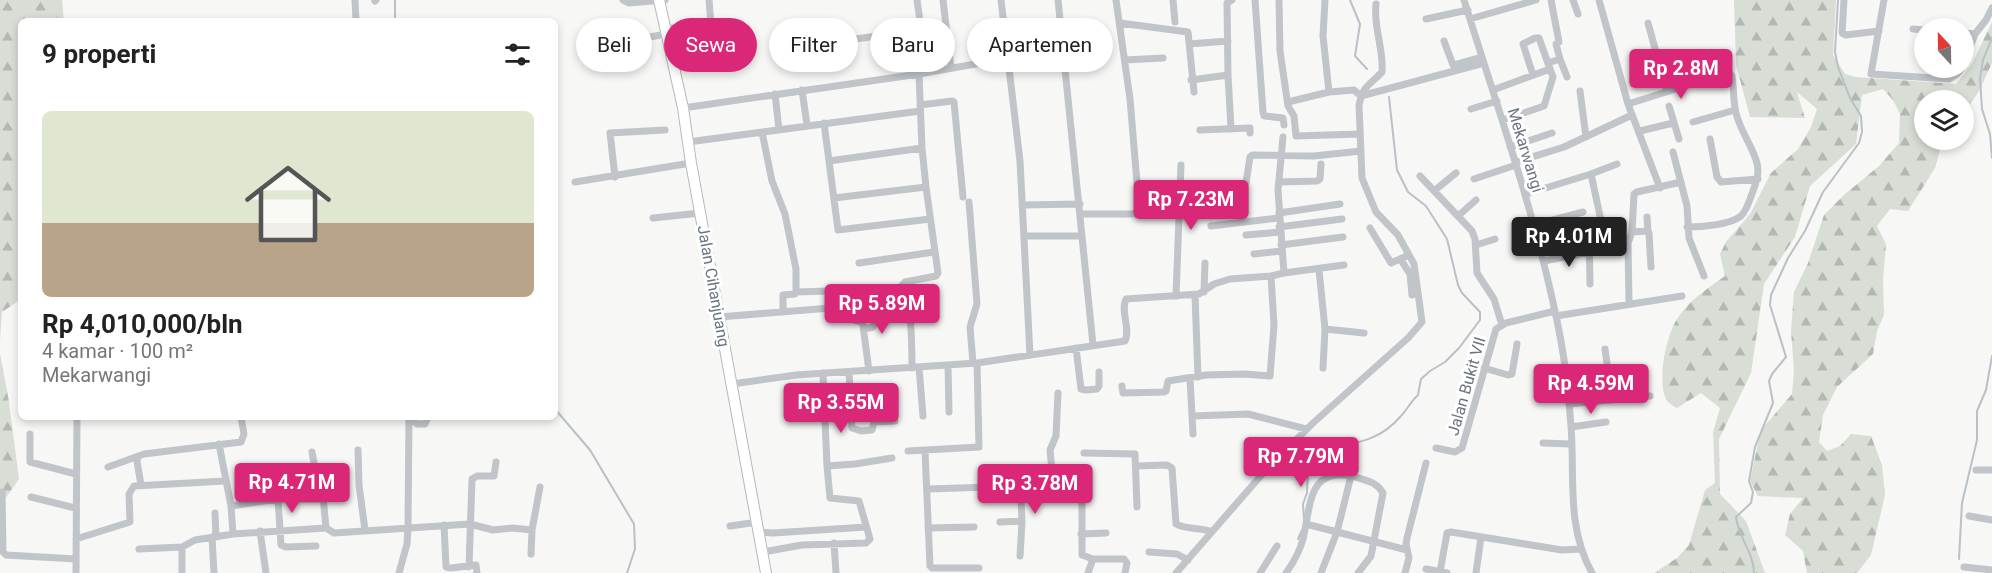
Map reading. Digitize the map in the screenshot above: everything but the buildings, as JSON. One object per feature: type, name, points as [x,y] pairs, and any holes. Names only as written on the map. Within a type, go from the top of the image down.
[{"type":"main road","name":"Jalan Cihanjuang","points":[[661,0],[664,19]]},
{"type":"main road","name":"Jalan Cihanjuang","points":[[675,72],[766,573]]},
{"type":"street","points":[[356,0],[356,18]]},
{"type":"street","points":[[623,0],[629,3],[661,0]]},
{"type":"street","points":[[710,0],[711,18]]},
{"type":"street","points":[[917,0],[919,18]]},
{"type":"street","points":[[943,0],[945,18]]},
{"type":"street","points":[[1002,0],[1004,18]]},
{"type":"street","points":[[1058,0],[1060,18]]},
{"type":"street","points":[[1081,214],[1132,214],[1137,213],[1139,207],[1136,148],[1116,0]]},
{"type":"street","points":[[1173,0],[1175,22]]},
{"type":"street","points":[[1231,129],[1227,3],[1232,0]]},
{"type":"street","points":[[1255,0],[1263,112],[1264,116],[1283,118],[1284,125]]},
{"type":"street","points":[[1279,0],[1280,51],[1296,136],[1360,135]]},
{"type":"street","points":[[1325,0],[1323,36],[1329,92]]},
{"type":"street","name":"Mekarwangi","points":[[1464,0],[1526,194],[1544,261],[1563,351],[1571,427],[1572,512],[1581,549],[1592,573]]},
{"type":"street","points":[[1470,19],[1536,0]]},
{"type":"street","points":[[1551,0],[1559,42],[1556,44],[1567,77]]},
{"type":"street","points":[[1574,0],[1578,14]]},
{"type":"street","points":[[1599,0],[1628,104],[1660,188]]},
{"type":"street","points":[[1844,0],[1842,33],[1846,35],[1879,31]]},
{"type":"street","points":[[1884,0],[1871,74],[1914,77]]},
{"type":"street","points":[[1176,573],[1249,487],[1306,429],[1421,325],[1414,264],[1398,235],[1376,212],[1362,178],[1359,105],[1368,82],[1382,72],[1383,54],[1375,14],[1376,4]]},
{"type":"street","points":[[1974,34],[1986,20],[1992,8]]},
{"type":"street","points":[[1426,19],[1468,10]]},
{"type":"street","points":[[1120,23],[1188,32],[1194,92]]},
{"type":"street","points":[[1648,23],[1667,92]]},
{"type":"street","points":[[1503,120],[1544,106],[1553,76],[1538,38],[1523,44],[1533,75]]},
{"type":"street","points":[[1189,44],[1228,41]]},
{"type":"street","points":[[1444,41],[1453,64],[1483,60]]},
{"type":"street","points":[[1125,60],[1163,58]]},
{"type":"street","points":[[1493,90],[1533,75],[1560,58]]},
{"type":"street","points":[[1361,96],[1483,60]]},
{"type":"street","points":[[683,108],[930,72]]},
{"type":"street","points":[[1010,72],[1020,161],[1030,355]]},
{"type":"street","points":[[1066,72],[1093,345]]},
{"type":"street","points":[[1628,104],[1729,72],[1732,76],[1735,110],[1756,158],[1758,179],[1741,216],[1712,225],[1687,227]]},
{"type":"street","points":[[849,295],[895,294],[905,282],[937,275],[922,148],[919,74]]},
{"type":"street","points":[[1191,80],[1228,75]]},
{"type":"street","points":[[1933,78],[1951,78]]},
{"type":"street","points":[[802,90],[807,125]]},
{"type":"street","points":[[1288,102],[1329,92],[1354,90],[1361,96]]},
{"type":"street","points":[[1580,91],[1586,137]]},
{"type":"street","points":[[775,94],[779,130]]},
{"type":"street","points":[[1471,109],[1497,101]]},
{"type":"street","points":[[688,142],[954,102],[977,304],[970,327],[975,363],[980,446],[977,449],[908,451]]},
{"type":"street","points":[[1669,106],[1678,139]]},
{"type":"street","points":[[1693,122],[1735,110]]},
{"type":"street","points":[[1474,179],[1564,147],[1632,115]]},
{"type":"street","points":[[824,123],[837,229],[840,231],[930,219]]},
{"type":"street","points":[[1640,131],[1673,123]]},
{"type":"street","points":[[1200,130],[1250,128],[1250,133]]},
{"type":"street","points":[[615,177],[610,133],[665,130]]},
{"type":"street","points":[[762,132],[772,181],[785,214],[796,269],[796,292]]},
{"type":"street","points":[[1510,147],[1552,133]]},
{"type":"street","points":[[1283,136],[1279,215],[1284,273]]},
{"type":"street","points":[[1710,139],[1720,182],[1758,179]]},
{"type":"street","points":[[829,161],[922,148]]},
{"type":"street","points":[[1208,190],[1246,183],[1250,157],[1253,155],[1314,156],[1361,151]]},
{"type":"street","points":[[1673,152],[1687,206],[1689,238],[1704,276]]},
{"type":"street","points":[[575,182],[691,164]]},
{"type":"street","points":[[1279,182],[1317,181],[1320,179],[1321,164]]},
{"type":"street","points":[[1526,194],[1617,164]]},
{"type":"street","points":[[1176,296],[1181,165]]},
{"type":"street","points":[[1434,191],[1456,173]]},
{"type":"street","points":[[1590,174],[1602,225]]},
{"type":"street","points":[[1420,176],[1472,231],[1476,244],[1477,273],[1494,299],[1502,325]]},
{"type":"street","points":[[1629,303],[1628,243],[1632,232],[1634,194],[1681,182]]},
{"type":"street","points":[[834,198],[926,187]]},
{"type":"street","points":[[1458,216],[1476,200]]},
{"type":"street","points":[[1022,206],[1080,204]]},
{"type":"street","points":[[1211,226],[1340,204]]},
{"type":"street","points":[[1534,225],[1583,212]]},
{"type":"street","points":[[653,218],[700,213]]},
{"type":"street","points":[[1647,217],[1651,267]]},
{"type":"street","points":[[1246,235],[1342,219]]},
{"type":"street","points":[[1370,228],[1390,263],[1409,255]]},
{"type":"street","points":[[1632,232],[1648,231]]},
{"type":"street","points":[[1588,232],[1590,284]]},
{"type":"street","points":[[1024,236],[1082,236]]},
{"type":"street","points":[[1254,254],[1343,237]]},
{"type":"street","points":[[1476,244],[1495,239]]},
{"type":"street","points":[[859,262],[934,252]]},
{"type":"street","points":[[1544,261],[1589,252]]},
{"type":"street","points":[[1401,260],[1410,274],[1412,295]]},
{"type":"street","points":[[1204,292],[1205,263]]},
{"type":"street","points":[[732,384],[824,373],[975,363],[1125,341],[1125,300],[1195,295],[1204,292],[1214,284],[1230,279],[1271,276],[1344,265]]},
{"type":"street","points":[[1319,270],[1325,329],[1323,369]]},
{"type":"street","points":[[1122,386],[1123,393],[1164,392],[1168,381],[1194,377],[1244,374],[1270,376],[1274,325],[1271,276]]},
{"type":"street","points":[[902,285],[905,289],[909,310],[923,416]]},
{"type":"street","points":[[783,312],[783,296],[796,292],[828,290],[833,313],[864,326],[873,327],[877,315]]},
{"type":"street","points":[[1193,434],[1195,295]]},
{"type":"street","points":[[859,296],[869,371]]},
{"type":"street","name":"Jalan Bukit VII","points":[[1436,448],[1455,452],[1462,448],[1496,329],[1502,325],[1555,314],[1682,296]]},
{"type":"street","points":[[719,317],[831,308]]},
{"type":"street","points":[[1325,329],[1364,333]]},
{"type":"street","points":[[1484,368],[1511,375],[1517,344]]},
{"type":"street","points":[[1077,348],[1081,389],[1097,389],[1099,372]]},
{"type":"street","points":[[1605,349],[1612,400]]},
{"type":"street","points":[[948,365],[949,412]]},
{"type":"street","points":[[849,372],[850,424],[855,430],[872,430],[874,422],[895,420]]},
{"type":"street","points":[[763,552],[802,545],[866,543],[870,539],[859,500],[830,498],[824,373]]},
{"type":"street","points":[[1052,471],[1050,450],[1056,436],[1058,393]]},
{"type":"street","points":[[1569,405],[1650,396]]},
{"type":"street","points":[[850,399],[864,399]]},
{"type":"street","points":[[1193,416],[1248,414],[1306,429]]},
{"type":"street","points":[[76,573],[77,420]]},
{"type":"street","points":[[108,467],[144,453],[241,442],[243,440],[242,420]]},
{"type":"street","points":[[399,573],[407,544],[409,420]]},
{"type":"street","points":[[411,420],[417,424],[425,424],[427,420]]},
{"type":"street","points":[[1571,427],[1606,422]]},
{"type":"street","points":[[30,434],[30,462],[76,474]]},
{"type":"street","points":[[1543,443],[1571,444]]},
{"type":"street","points":[[219,444],[231,506],[233,534]]},
{"type":"street","points":[[358,450],[359,485],[365,530]]},
{"type":"street","points":[[925,451],[928,562],[932,568],[979,568]]},
{"type":"street","points":[[312,452],[315,468],[320,478],[326,528]]},
{"type":"street","points":[[1084,453],[1134,453],[1137,507]]},
{"type":"street","points":[[138,457],[141,485]]},
{"type":"street","points":[[827,466],[892,458]]},
{"type":"street","points":[[469,567],[472,479],[477,476],[494,477],[496,462]]},
{"type":"street","points":[[1405,573],[1409,558],[1407,538],[1426,463]]},
{"type":"street","points":[[1136,466],[1167,465],[1172,468],[1176,524],[1212,532]]},
{"type":"street","points":[[1976,470],[1992,470]]},
{"type":"street","points":[[1020,556],[1022,522],[1020,477],[1024,474],[1052,471],[1083,472],[1082,555],[1093,559],[1124,559],[1127,563],[1125,573]]},
{"type":"street","points":[[1286,573],[1301,545],[1310,498],[1319,482],[1332,475],[1351,476],[1372,482],[1383,493],[1371,556],[1358,573]]},
{"type":"street","points":[[1322,573],[1337,532],[1351,476]]},
{"type":"street","points":[[282,478],[320,478]]},
{"type":"street","points":[[76,539],[130,522],[129,494],[134,486],[225,481]]},
{"type":"street","points":[[531,554],[532,530],[540,487]]},
{"type":"street","points":[[927,489],[992,487]]},
{"type":"street","points":[[2,492],[3,552],[6,555],[76,559]]},
{"type":"street","points":[[31,497],[75,508]]},
{"type":"street","points":[[231,506],[278,499],[323,499]]},
{"type":"street","points":[[278,499],[280,544],[283,547],[316,546]]},
{"type":"street","points":[[214,573],[215,513]]},
{"type":"street","points":[[1969,516],[1992,520]]},
{"type":"street","points":[[1000,522],[1022,522]]},
{"type":"street","points":[[139,549],[182,548],[195,540],[260,531],[326,528],[334,532],[470,524],[493,530],[532,530]]},
{"type":"street","points":[[1306,524],[1407,550]]},
{"type":"street","points":[[444,525],[446,567],[476,565],[477,573]]},
{"type":"street","points":[[730,526],[759,527],[773,534],[866,527]]},
{"type":"street","points":[[928,528],[974,527]]},
{"type":"street","points":[[260,531],[267,573]]},
{"type":"street","points":[[1426,569],[1443,572],[1449,532],[1562,550],[1581,549]]},
{"type":"street","points":[[1081,534],[1106,533]]},
{"type":"street","points":[[1477,573],[1481,537]]},
{"type":"street","points":[[834,543],[837,573]]},
{"type":"street","points":[[1260,573],[1277,546]]},
{"type":"street","points":[[182,548],[182,573]]},
{"type":"street","points":[[1149,552],[1177,554],[1188,560]]},
{"type":"street","points":[[1088,573],[1093,559]]},
{"type":"street","points":[[1964,567],[1992,570]]},
{"type":"green space","points":[[0,0],[62,0],[64,18],[18,18],[18,301],[2,312],[0,341]]},
{"type":"green space","points":[[1734,0],[1836,0],[1833,55],[1845,74],[1856,77],[1956,84],[1961,78],[1974,78],[1974,60],[1992,22],[1992,63],[1974,99],[1974,90],[1914,90],[1914,150],[1940,150],[1935,168],[1908,211],[1890,209],[1877,226],[1886,244],[1883,281],[1884,315],[1877,331],[1873,354],[1837,387],[1823,415],[1819,442],[1827,451],[1840,446],[1851,434],[1871,436],[1882,465],[1885,495],[1871,555],[1857,573],[1807,573],[1803,551],[1785,535],[1790,514],[1803,498],[1758,496],[1750,481],[1761,430],[1792,394],[1794,371],[1791,331],[1794,292],[1808,263],[1824,215],[1879,166],[1899,143],[1900,114],[1893,100],[1883,89],[1862,95],[1856,144],[1810,186],[1795,237],[1764,284],[1751,373],[1719,439],[1720,494],[1746,521],[1765,573],[1654,573],[1677,558],[1689,545],[1705,490],[1715,483],[1713,432],[1720,408],[1701,393],[1677,408],[1667,400],[1662,381],[1669,336],[1677,319],[1687,306],[1725,276],[1720,254],[1726,242],[1750,214],[1771,173],[1798,149],[1811,127],[1817,109],[1797,92],[1805,118],[1750,117],[1736,65]]},
{"type":"green space","points":[[0,353],[19,479],[0,506]]},
{"type":"waterway","points":[[395,0],[395,18]]},
{"type":"waterway","points":[[1350,0],[1360,24],[1355,56],[1367,69]]},
{"type":"waterway","points":[[1754,573],[1736,517],[1751,503],[1753,492],[1749,481],[1755,447],[1773,403],[1769,381],[1786,357],[1770,305],[1771,295],[1823,192],[1859,143],[1862,132],[1861,116],[1850,98],[1835,52],[1838,0]]},
{"type":"waterway","points":[[1992,38],[1983,60],[1980,78],[1982,109],[1990,134],[1992,158]]},
{"type":"waterway","points":[[1336,446],[1371,438],[1393,424],[1418,395],[1421,379],[1445,362],[1480,320],[1480,312],[1462,293],[1458,285],[1447,239],[1426,206],[1408,192],[1397,170],[1389,97]]},
{"type":"waterway","points":[[1959,559],[1962,503],[1977,440],[1977,411],[1986,390],[1992,356]]},
{"type":"waterway","points":[[558,413],[590,450],[634,524],[635,549],[627,573]]},
{"type":"waterway","points":[[1304,519],[1303,504],[1307,493],[1308,469]]},
{"type":"waterway","points":[[1298,539],[1302,530]]}]
